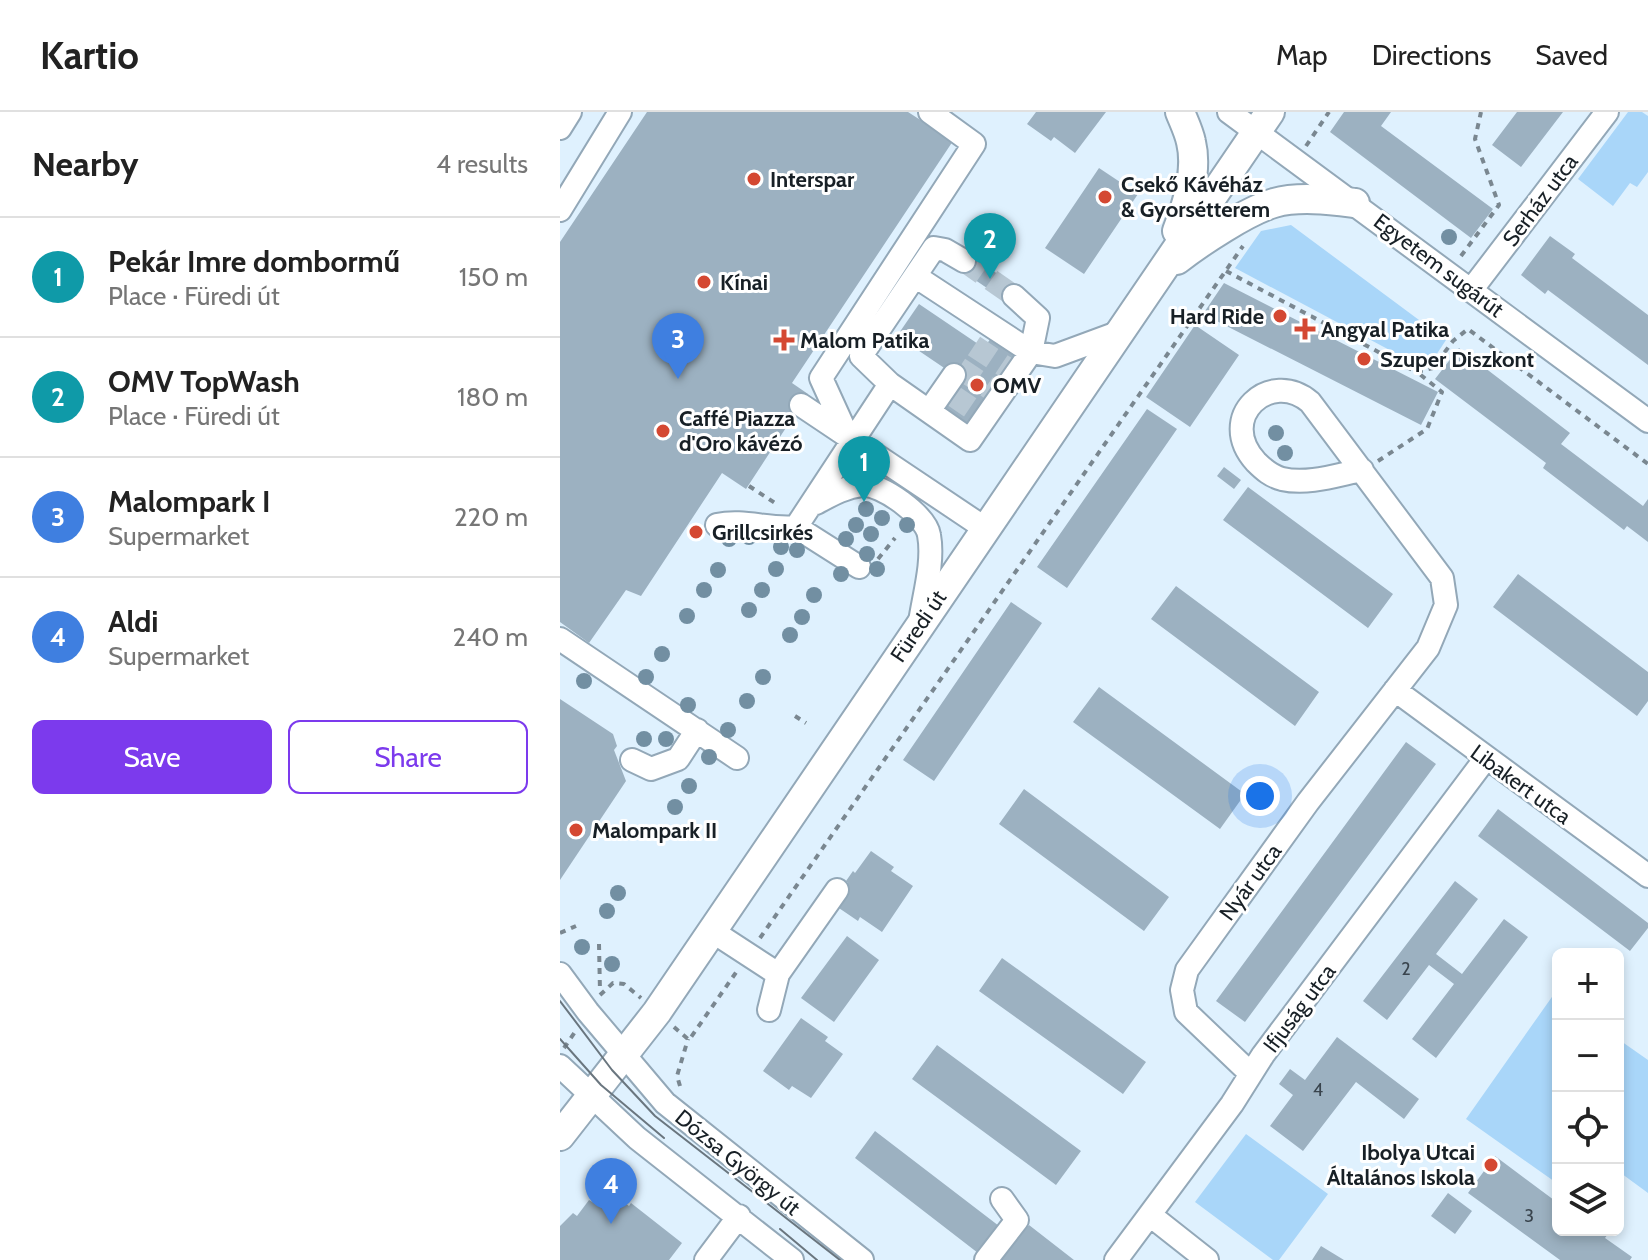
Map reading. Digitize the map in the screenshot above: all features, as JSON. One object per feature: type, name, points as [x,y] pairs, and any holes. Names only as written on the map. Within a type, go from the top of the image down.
[{"type":"main road","points":[[1160,272],[1186,207],[1191,177],[1191,142],[1180,112]]},
{"type":"main road","name":"Füredi út","points":[[560,1136],[657,1012],[1263,122]]},
{"type":"main road","points":[[1160,272],[1197,244],[1274,203],[1331,200],[1355,203]]},
{"type":"street","points":[[560,128],[570,112]]},
{"type":"street","points":[[560,210],[620,112]]},
{"type":"street","points":[[875,486],[858,442],[821,378],[974,144],[930,112]]},
{"type":"street","name":"Egyetem sugárút","points":[[1229,112],[1263,122],[1355,203],[1648,421]]},
{"type":"street","name":"Serház utca","points":[[1472,289],[1607,112]]},
{"type":"street","points":[[964,261],[945,250],[934,248],[861,356],[890,384],[970,440],[981,415],[1011,371],[1031,352],[1038,318],[1014,296]]},
{"type":"street","points":[[915,276],[983,334],[1031,352],[1055,356],[1120,332]]},
{"type":"street","points":[[796,527],[858,442],[890,384]]},
{"type":"street","points":[[925,409],[950,387]]},
{"type":"street","name":"Nyár utca","points":[[1251,1074],[1186,1012],[1182,990],[1187,970],[1308,802],[1428,648],[1446,605],[1442,578],[1362,470],[1310,402],[1302,395],[1278,390],[1257,400],[1247,409],[1241,422],[1240,438],[1246,450],[1269,474],[1284,480],[1312,480],[1362,470]]},
{"type":"street","points":[[801,405],[986,529]]},
{"type":"street","points":[[811,505],[839,490],[865,485],[875,486],[913,510],[929,534],[920,623]]},
{"type":"street","points":[[717,525],[735,521],[781,529],[796,527],[859,567]]},
{"type":"street","points":[[560,639],[737,758]]},
{"type":"street","name":"Libakert utca","points":[[1395,690],[1648,876]]},
{"type":"street","points":[[632,760],[651,769],[678,759],[697,730]]},
{"type":"street","name":"Ifjuság utca","points":[[1116,1260],[1486,758]]},
{"type":"street","points":[[769,1010],[778,974],[837,890]]},
{"type":"street","points":[[712,931],[778,974]]},
{"type":"street","name":"Dózsa György út","points":[[560,974],[665,1103],[862,1260]]},
{"type":"street","name":"Dózsa György út","points":[[563,1056],[593,1096],[637,1138],[792,1260]]},
{"type":"street","points":[[986,1260],[1017,1220],[1002,1199]]},
{"type":"street","points":[[1150,1215],[1207,1260]]},
{"type":"street","points":[[713,1257],[739,1216]]},
{"type":"path","points":[[1325,118],[1329,112]]},
{"type":"path","points":[[1449,272],[1499,205],[1475,139],[1481,112]]},
{"type":"path","points":[[680,1087],[677,1076],[688,1039],[1226,271],[1416,372],[1442,392],[1427,429],[1362,470]]},
{"type":"path","points":[[1416,372],[1433,368],[1453,341],[1468,329],[1648,464]]},
{"type":"path","points":[[749,486],[781,507]]},
{"type":"path","points":[[795,716],[806,723]]},
{"type":"path","points":[[560,933],[576,926]]},
{"type":"path","points":[[599,944],[600,995],[613,983],[624,984],[688,1039]]},
{"type":"path","points":[[563,1056],[578,1027]]},
{"type":"shaded area","points":[[1628,112],[1642,112],[1648,116],[1648,172],[1637,187],[1630,183],[1613,206],[1578,179]]},
{"type":"shaded area","points":[[1291,225],[1446,340],[1433,358],[1425,363],[1414,363],[1235,268],[1261,231]]},
{"type":"shaded area","points":[[1552,997],[1552,1180],[1466,1119]]},
{"type":"shaded area","points":[[1624,1043],[1648,1060],[1648,1193],[1624,1175]]},
{"type":"shaded area","points":[[1246,1134],[1328,1194],[1279,1260],[1273,1260],[1195,1202]]},
{"type":"building","points":[[647,112],[908,112],[953,141],[792,383],[808,394],[746,489],[722,473],[641,596],[626,590],[589,643],[560,622],[560,242]]},
{"type":"building","points":[[1036,112],[1106,112],[1075,153],[1054,137],[1051,141],[1027,124]]},
{"type":"building","points":[[1344,112],[1391,112],[1381,126],[1493,209],[1471,238],[1330,132]]},
{"type":"building","points":[[1517,112],[1563,112],[1521,167],[1492,145]]},
{"type":"building","points":[[1099,168],[1138,194],[1084,274],[1045,248]]},
{"type":"building","points":[[1550,236],[1575,254],[1572,258],[1648,315],[1648,365],[1548,290],[1545,294],[1521,275]]},
{"type":"building","points":[[976,248],[997,263],[992,270],[1019,289],[1009,303],[959,269]]},
{"type":"building","points":[[1224,283],[1438,392],[1421,425],[1203,314]]},
{"type":"building","points":[[919,304],[984,348],[993,335],[1018,352],[966,429],[941,412],[962,380],[897,336]]},
{"type":"building","points":[[1195,325],[1239,355],[1190,427],[1146,397]]},
{"type":"building","points":[[1459,348],[1570,433],[1561,444],[1643,506],[1648,499],[1648,542],[1627,526],[1624,530],[1543,468],[1546,463],[1435,379]]},
{"type":"building","points":[[1147,409],[1177,429],[1067,588],[1037,567]]},
{"type":"building","points":[[1224,467],[1241,480],[1234,489],[1217,476]]},
{"type":"building","points":[[1248,487],[1393,594],[1368,628],[1223,520]]},
{"type":"building","points":[[1518,574],[1648,672],[1648,701],[1637,716],[1493,607]]},
{"type":"building","points":[[1176,586],[1319,692],[1295,726],[1151,619]]},
{"type":"building","points":[[1011,602],[1042,623],[934,781],[903,760]]},
{"type":"building","points":[[1099,687],[1245,794],[1220,829],[1073,722]]},
{"type":"building","name":"Malompark II","points":[[560,699],[613,734],[617,746],[614,750],[626,781],[560,880]]},
{"type":"building","points":[[1406,742],[1436,764],[1245,1022],[1216,1001]]},
{"type":"building","points":[[1024,789],[1169,897],[1144,931],[999,824]]},
{"type":"building","points":[[1498,809],[1648,923],[1648,928],[1630,951],[1478,836]]},
{"type":"building","points":[[871,851],[894,867],[891,871],[913,886],[882,932],[833,904],[853,871],[855,873]]},
{"type":"building","points":[[1455,881],[1478,899],[1436,954],[1462,974],[1504,919],[1528,937],[1436,1058],[1412,1039],[1454,984],[1429,965],[1387,1020],[1363,1001]]},
{"type":"building","points":[[847,936],[879,960],[834,1022],[801,998]]},
{"type":"building","points":[[1002,958],[1146,1062],[1123,1094],[979,991]]},
{"type":"building","points":[[801,1018],[828,1037],[825,1041],[843,1054],[811,1098],[792,1086],[789,1090],[763,1071]]},
{"type":"building","points":[[1337,1037],[1419,1099],[1404,1119],[1356,1082],[1303,1151],[1270,1126],[1293,1095],[1279,1084],[1290,1069],[1305,1080]]},
{"type":"building","points":[[937,1045],[1081,1151],[1056,1185],[912,1079]]},
{"type":"building","points":[[875,1131],[999,1226],[978,1253],[855,1158]]},
{"type":"building","points":[[1495,1156],[1552,1199],[1552,1236],[1606,1236],[1605,1238],[1632,1257],[1630,1260],[1560,1260],[1468,1193]]},
{"type":"building","points":[[606,1188],[629,1206],[631,1203],[682,1243],[669,1260],[560,1260],[560,1226],[573,1213],[577,1216],[589,1200],[594,1203]]},
{"type":"building","points":[[1448,1193],[1472,1211],[1455,1234],[1431,1216]]},
{"type":"building","points":[[1029,1225],[1074,1260],[1001,1260]]},
{"type":"building","points":[[1321,1246],[1344,1260],[1312,1260]]},
{"type":"tunnel","points":[[964,261],[1014,296]]},
{"type":"tunnel","points":[[974,346],[1007,368]]},
{"type":"tunnel","points":[[959,368],[992,390]]},
{"type":"tunnel","points":[[952,395],[977,412]]},
{"type":"tram line","points":[[560,1001],[612,1070],[655,1116],[840,1260]]},
{"type":"tram line","points":[[560,1039],[601,1085],[664,1138]]},
{"type":"tram line","points":[[780,1229],[817,1260]]},
{"type":"place","name":"Interspar","points":[[754,179]]},
{"type":"place","name":"Csekő Kávéház & Gyorsétterem","points":[[1105,197]]},
{"type":"place","name":"OMV TopWash","points":[[990,279]]},
{"type":"place","name":"Kínai","points":[[704,282]]},
{"type":"place","name":"Hard Ride","points":[[1280,316]]},
{"type":"place","name":"Angyal Patika","points":[[1305,329]]},
{"type":"place","name":"Malom Patika","points":[[784,340]]},
{"type":"place","name":"Szuper Diszkont","points":[[1364,359]]},
{"type":"place","name":"Malompark I","points":[[678,379]]},
{"type":"place","name":"OMV","points":[[977,385]]},
{"type":"place","name":"Caffé Piazza d'Oro kávézó","points":[[663,431]]},
{"type":"place","name":"Pekár Imre dombormű","points":[[864,502]]},
{"type":"place","name":"Grillcsirkés","points":[[696,532]]},
{"type":"place","name":"Malompark II","points":[[576,830]]},
{"type":"place","name":"Ibolya Utcai Általános Iskola","points":[[1491,1165]]},
{"type":"place","name":"Aldi","points":[[611,1224]]}]
